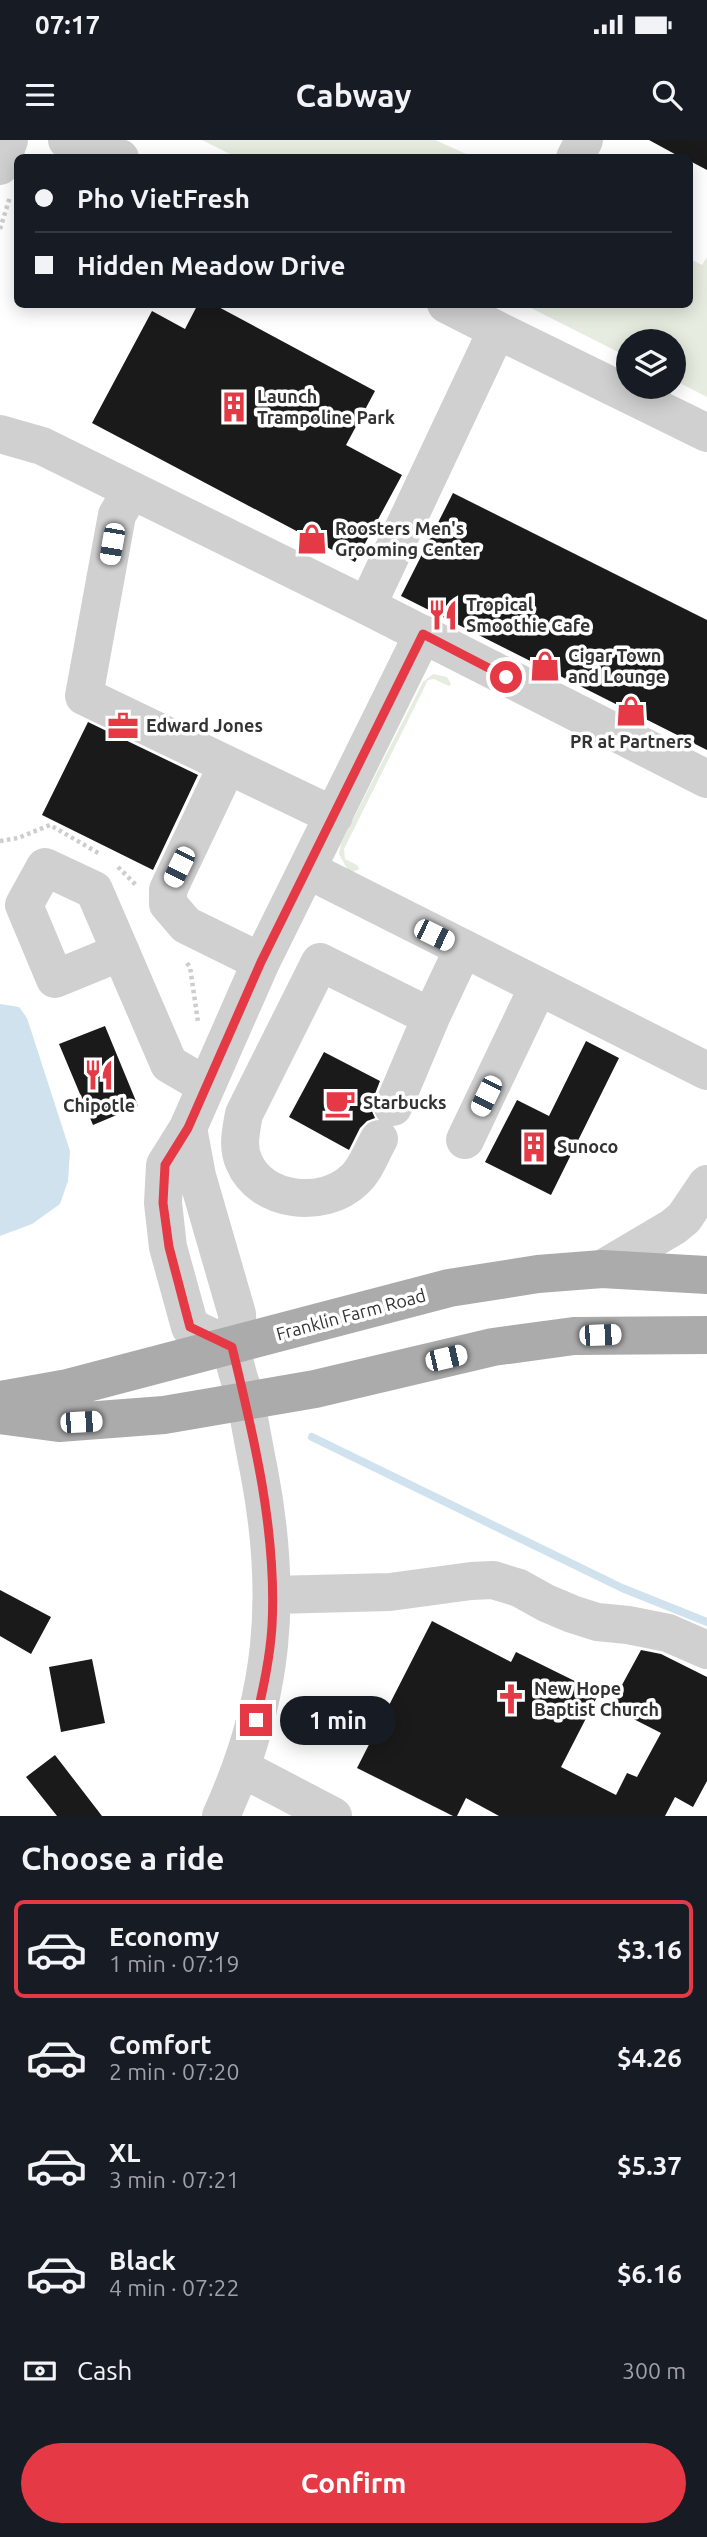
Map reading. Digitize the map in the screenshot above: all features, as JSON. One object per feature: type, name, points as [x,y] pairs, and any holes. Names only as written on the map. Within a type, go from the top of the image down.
[{"type":"main road","name":"Franklin Farm Road","points":[[0,1400],[68,1388],[449,1288],[538,1274],[602,1269],[707,1275]]},
{"type":"main road","points":[[0,1415],[59,1423],[164,1415],[315,1390],[493,1347],[574,1336],[707,1335]]},
{"type":"street","points":[[5,181],[9,140]]},
{"type":"street","points":[[67,140],[108,154]]},
{"type":"street","points":[[454,308],[707,433]]},
{"type":"street","points":[[367,606],[497,330]]},
{"type":"street","points":[[0,434],[42,446],[423,634],[707,779]]},
{"type":"street","points":[[131,491],[117,514],[84,696],[334,816]]},
{"type":"street","points":[[232,1347],[190,1327],[169,1247],[163,1203],[165,1165],[188,1128],[205,1084],[261,962],[423,634]]},
{"type":"street","points":[[227,765],[168,890],[168,904],[186,925],[261,962]]},
{"type":"street","points":[[308,870],[707,1071]]},
{"type":"street","points":[[431,1017],[320,962],[244,1115],[239,1138],[242,1159],[250,1175],[263,1187],[278,1194],[307,1198],[325,1196],[341,1190],[356,1179],[386,1123],[463,949]]},
{"type":"street","points":[[121,952],[169,1064],[205,1084]]},
{"type":"street","points":[[464,1140],[538,987]]},
{"type":"street","points":[[188,1128],[197,1176],[237,1314],[238,1324],[232,1347],[267,1514],[273,1595],[267,1665],[256,1720],[242,1768],[221,1816]]},
{"type":"street","points":[[602,1269],[673,1227],[684,1218],[707,1184]]},
{"type":"street","points":[[273,1595],[390,1592],[492,1580],[519,1588],[572,1614],[597,1622],[668,1633],[707,1650]]},
{"type":"street","points":[[242,1768],[333,1816]]},
{"type":"path","points":[[0,229],[5,181]]},
{"type":"path","points":[[0,841],[41,830]]},
{"type":"shaded area","points":[[202,140],[435,140],[466,154],[230,154]]},
{"type":"shaded area","points":[[707,257],[707,397],[686,386],[686,329],[616,329],[616,351],[531,308],[693,308],[693,260],[702,265]]},
{"type":"shaded area","points":[[433,674],[447,677],[451,684],[449,686],[434,679],[428,680],[344,849],[345,859],[359,869],[353,872],[348,870],[339,854],[341,843],[423,682]]},
{"type":"water","points":[[0,1004],[19,1007],[27,1018],[70,1151],[68,1181],[60,1204],[32,1224],[0,1236]]},
{"type":"building","points":[[649,140],[707,140],[707,170],[693,163],[693,154],[675,154]]},
{"type":"building","name":"Launch Trampoline Park","points":[[196,308],[220,308],[375,391],[346,445],[402,475],[355,562],[92,423],[152,311],[185,329]]},
{"type":"building","points":[[453,493],[707,620],[707,750],[401,596]]},
{"type":"building","points":[[88,722],[198,775],[153,870],[42,815]]},
{"type":"building","name":"Chipotle","points":[[105,1026],[138,1106],[93,1125],[59,1044]]},
{"type":"building","name":"Sunoco","points":[[586,1041],[619,1058],[551,1195],[485,1162],[517,1100],[549,1116]]},
{"type":"building","points":[[324,1052],[380,1081],[371,1109],[375,1118],[360,1128],[349,1150],[289,1117]]},
{"type":"building","points":[[0,1590],[51,1617],[31,1654],[0,1636]]},
{"type":"building","points":[[432,1621],[511,1662],[516,1652],[599,1693],[561,1767],[616,1795],[627,1773],[637,1777],[661,1733],[610,1707],[641,1650],[661,1654],[707,1677],[707,1781],[693,1807],[675,1797],[665,1816],[499,1816],[466,1798],[457,1816],[453,1816],[357,1768]]},
{"type":"building","points":[[92,1659],[105,1723],[61,1732],[49,1667]]},
{"type":"building","points":[[55,1755],[102,1816],[57,1816],[26,1777]]},
{"type":"waterway","points":[[312,1437],[622,1588],[707,1622]]},
{"type":"place","name":"Launch Trampoline Park","points":[[234,407]]},
{"type":"place","name":"Roosters Men's Grooming Center","points":[[312,539]]},
{"type":"place","name":"Tropical Smoothie Cafe","points":[[443,615]]},
{"type":"place","name":"Cigar Town and Lounge","points":[[545,666]]},
{"type":"place","name":"PR at Partners","points":[[631,711]]},
{"type":"place","name":"Edward Jones","points":[[123,726]]},
{"type":"place","name":"Chipotle","points":[[99,1075]]},
{"type":"place","name":"Starbucks","points":[[340,1103]]},
{"type":"place","name":"Sunoco","points":[[534,1147]]},
{"type":"place","name":"New Hope Baptist Church","points":[[511,1699]]},
{"type":"route","points":[[256,1720],[272,1627],[271,1548],[267,1514],[232,1347],[190,1327],[169,1247],[163,1203],[165,1165],[188,1128],[205,1084],[261,962],[423,634],[506,677]]}]
